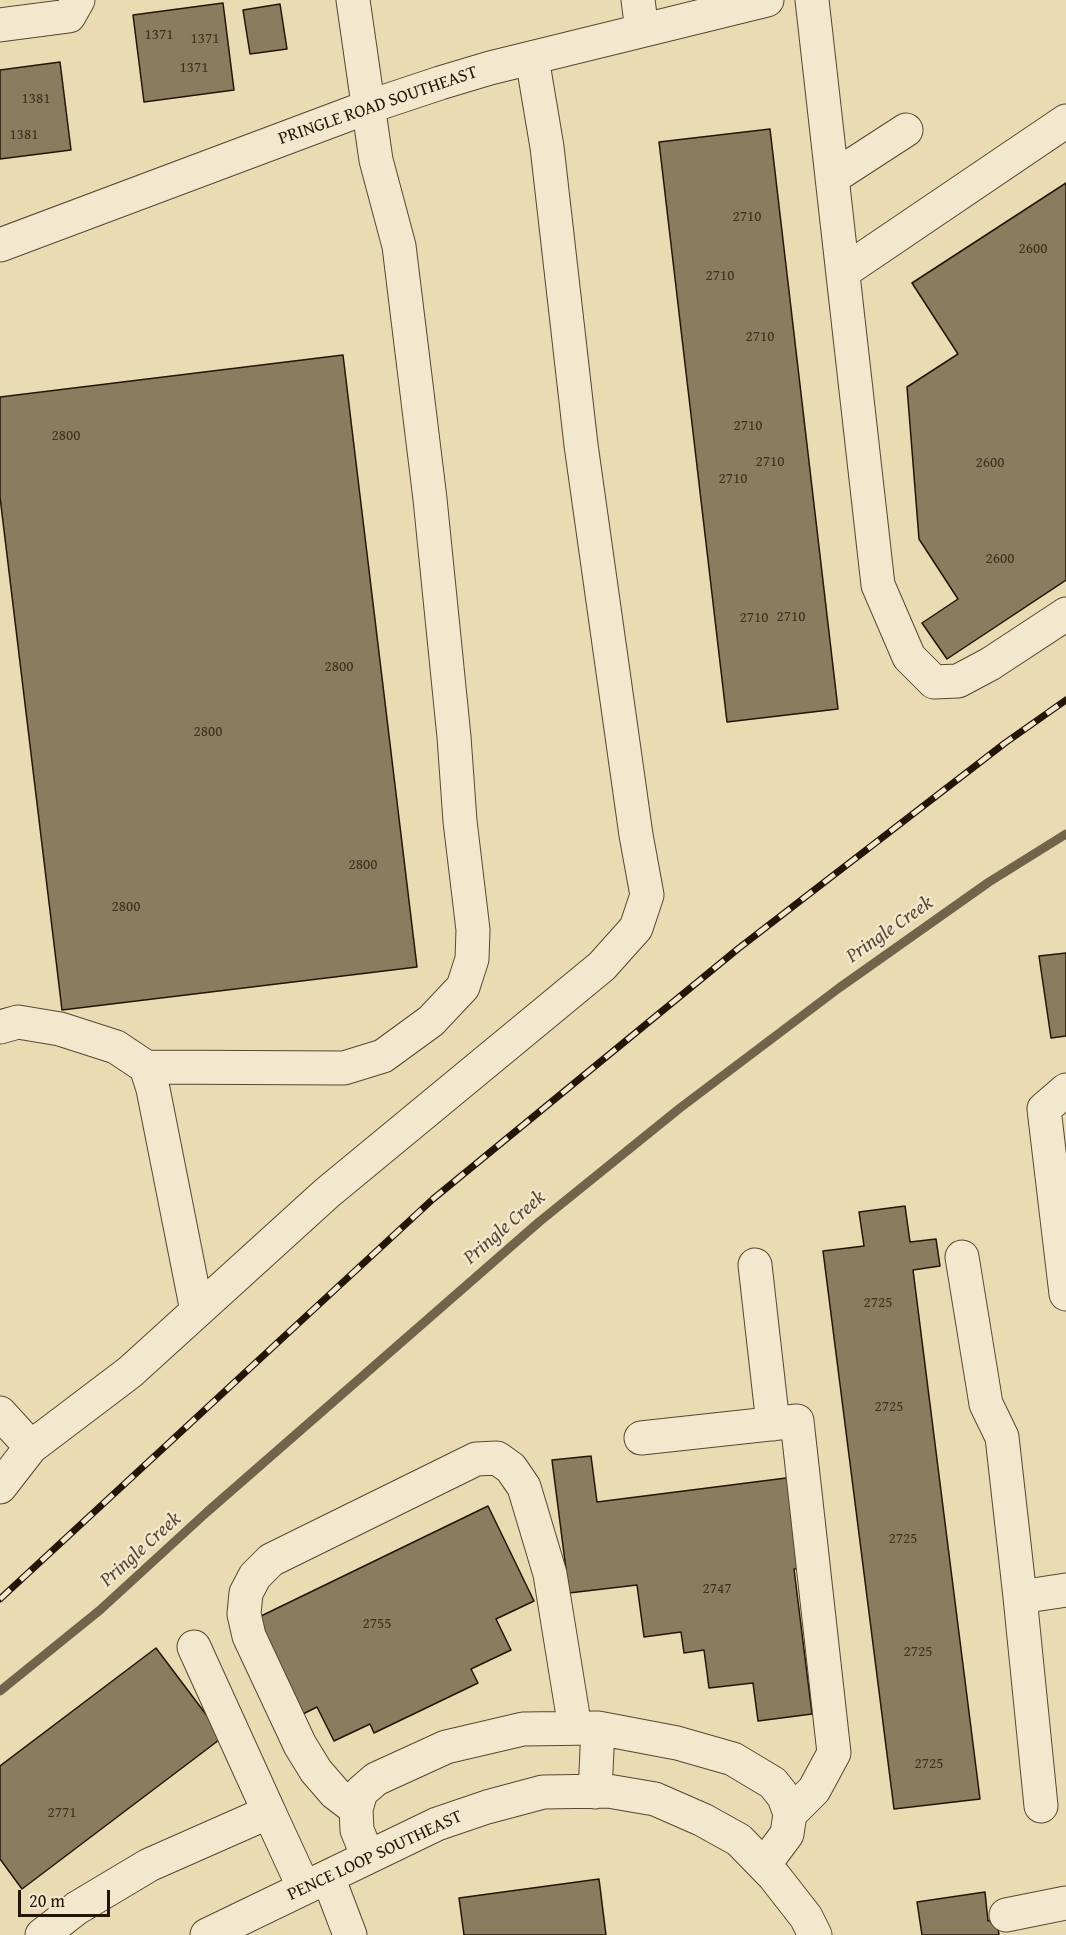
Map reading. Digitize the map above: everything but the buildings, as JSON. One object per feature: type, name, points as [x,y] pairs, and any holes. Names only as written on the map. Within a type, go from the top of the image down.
[{"type":"street","points":[[0,25],[69,16],[78,0]]},
{"type":"street","points":[[0,1027],[18,1022],[60,1029],[116,1047],[146,1067],[344,1068],[383,1056],[431,1021],[463,987],[472,958],[473,930],[460,821],[453,726],[430,499],[399,246],[376,160],[353,0]]},
{"type":"street","name":"PRINGLE ROAD SOUTHEAST","points":[[0,245],[368,107],[440,83],[532,58],[640,15],[767,0]]},
{"type":"street","points":[[812,0],[878,585],[909,657],[934,682],[958,681],[990,664],[1066,614]]},
{"type":"street","points":[[0,1487],[31,1447],[130,1372],[327,1193],[602,966],[636,928],[647,895],[636,835],[581,445],[547,147],[532,58]]},
{"type":"street","points":[[843,272],[1066,121]]},
{"type":"street","points":[[832,178],[906,130]]},
{"type":"street","points":[[146,1067],[153,1089],[197,1311]]},
{"type":"street","points":[[1066,1090],[1044,1109],[1066,1294]]},
{"type":"street","points":[[962,1257],[986,1404],[1002,1437],[1041,1806]]},
{"type":"street","points":[[755,1264],[773,1424]]},
{"type":"street","points":[[0,1413],[31,1447]]},
{"type":"street","points":[[641,1438],[797,1421],[834,1753],[814,1790],[790,1814]]},
{"type":"street","points":[[356,1809],[335,1793],[316,1771],[300,1745],[249,1636],[244,1614],[246,1593],[255,1575],[271,1560],[476,1459],[497,1458],[511,1468],[524,1488],[550,1574],[587,1728],[596,1792]]},
{"type":"street","points":[[1020,1597],[1066,1590]]},
{"type":"street","points":[[194,1647],[269,1812],[351,1935]]},
{"type":"street","points":[[368,1857],[357,1830],[356,1809],[361,1792],[376,1779],[446,1748],[523,1729],[587,1728],[677,1743],[733,1759],[772,1783],[784,1797],[790,1814],[787,1834],[764,1866]]},
{"type":"street","name":"PENCE LOOP SOUTHEAST","points":[[207,1935],[437,1824],[487,1807],[543,1792],[608,1791],[655,1799],[703,1820],[739,1840],[774,1876],[806,1917],[814,1935]]},
{"type":"street","points":[[42,1935],[77,1908],[149,1865],[269,1812]]},
{"type":"street","points":[[1006,1915],[1066,1902]]},
{"type":"waterway","name":"Pringle Creek","points":[[0,1691],[100,1610],[207,1512],[539,1222],[680,1108],[839,988],[989,882],[1066,834]]},
{"type":"railway","points":[[0,1599],[433,1199],[739,948],[1005,743],[1066,700]]}]
